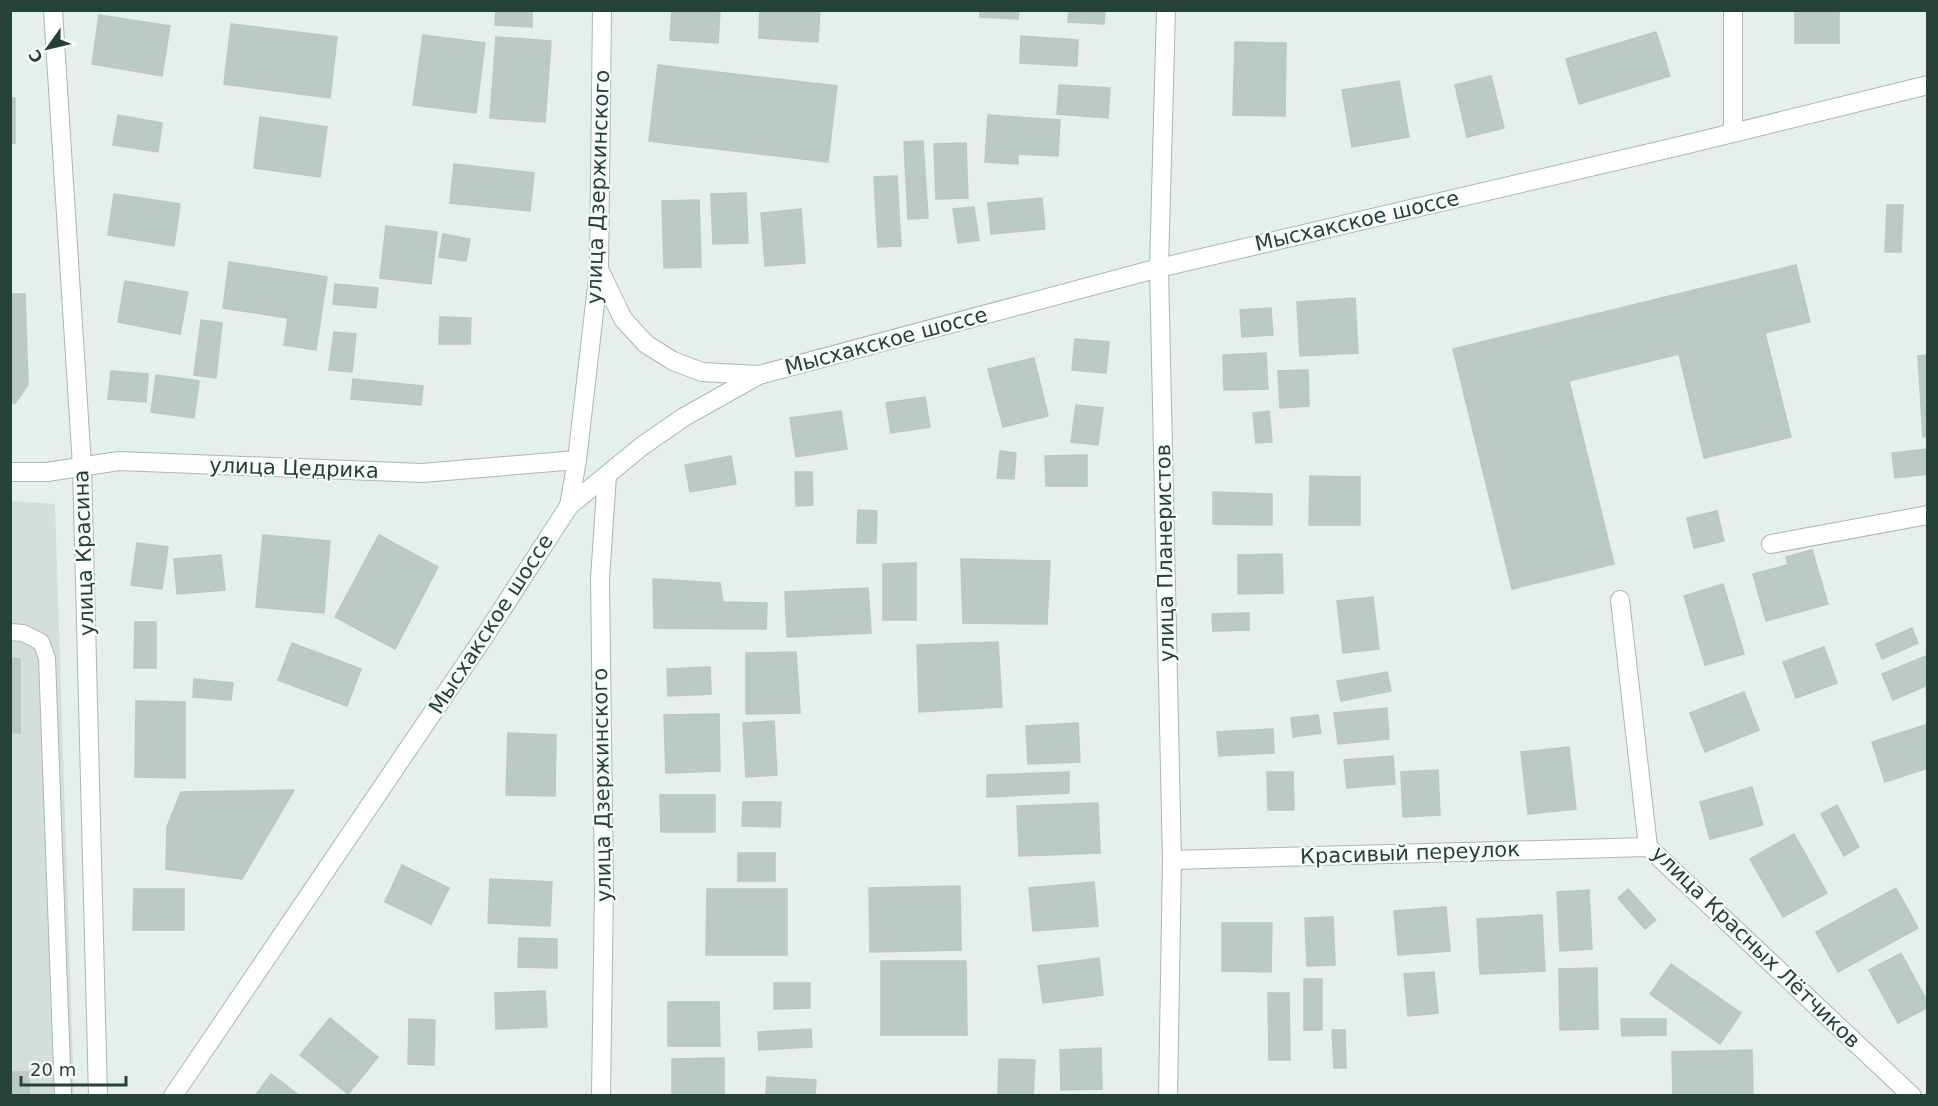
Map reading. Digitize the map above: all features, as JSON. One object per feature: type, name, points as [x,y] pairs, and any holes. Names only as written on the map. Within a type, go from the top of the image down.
[{"type":"street","name":"улица Красина","points":[[53,10],[82,466],[98,1095]]},
{"type":"street","name":"улица Дзержинского","points":[[569,506],[577,460],[600,269],[602,10]]},
{"type":"street","name":"улица Планеристов","points":[[1166,10],[1159,268],[1172,860],[1168,1095]]},
{"type":"street","points":[[1733,10],[1733,132]]},
{"type":"street","name":"Мысхакское шоссе","points":[[173,1095],[486,634],[569,506],[642,446],[684,417],[759,375],[1159,268],[1928,85]]},
{"type":"street","points":[[600,269],[623,319],[646,344],[673,361],[702,372],[759,375]]},
{"type":"street","name":"улица Цедрика","points":[[10,472],[47,472],[119,461],[422,473],[577,460]]},
{"type":"street","name":"улица Дзержинского","points":[[601,1095],[604,890],[600,579],[607,475]]},
{"type":"street","points":[[1771,544],[1928,515]]},
{"type":"street","name":"улица Красных Лётчиков","points":[[1620,600],[1648,847],[1912,1095]]},
{"type":"street","name":"Красивый переулок","points":[[1172,860],[1648,847]]},
{"type":"lane","points":[[10,633],[23,633],[41,642],[47,658],[63,1095]]},
{"type":"shaded area","points":[[10,501],[55,504],[74,1095],[11,1095]]},
{"type":"building","points":[[496,10],[532,10],[532,27],[495,25]]},
{"type":"building","points":[[672,10],[720,10],[718,43],[670,40]]},
{"type":"building","points":[[760,10],[820,10],[818,42],[759,38]]},
{"type":"building","points":[[980,10],[1019,10],[1018,19],[980,17]]},
{"type":"building","points":[[1069,10],[1105,10],[1104,24],[1068,22]]},
{"type":"building","points":[[1795,10],[1839,10],[1839,43],[1795,43]]},
{"type":"building","points":[[99,15],[170,26],[162,76],[92,64]]},
{"type":"building","points":[[231,24],[337,37],[330,98],[224,84]]},
{"type":"building","points":[[1656,32],[1670,76],[1579,104],[1566,59]]},
{"type":"building","points":[[423,35],[485,43],[476,113],[413,105]]},
{"type":"building","points":[[1021,36],[1078,40],[1077,66],[1020,63]]},
{"type":"building","points":[[496,37],[551,41],[545,122],[490,118]]},
{"type":"building","points":[[1235,42],[1286,43],[1285,116],[1233,115]]},
{"type":"building","points":[[658,65],[837,86],[828,162],[649,141]]},
{"type":"building","points":[[1491,76],[1504,128],[1467,137],[1455,85]]},
{"type":"building","points":[[1399,81],[1409,137],[1352,147],[1342,90]]},
{"type":"building","points":[[1059,85],[1110,88],[1108,118],[1057,114]]},
{"type":"building","points":[[10,98],[15,98],[15,143],[10,143]]},
{"type":"building","points":[[118,115],[162,123],[158,152],[113,145]]},
{"type":"building","points":[[988,115],[1060,120],[1058,156],[1018,154],[1018,164],[985,162]]},
{"type":"building","points":[[260,117],[327,127],[320,177],[254,168]]},
{"type":"building","points":[[923,141],[928,218],[908,219],[904,142]]},
{"type":"building","points":[[966,143],[968,198],[936,199],[934,144]]},
{"type":"building","points":[[454,164],[534,173],[530,211],[450,203]]},
{"type":"building","points":[[897,176],[901,246],[878,247],[874,177]]},
{"type":"building","points":[[746,193],[748,243],[713,244],[711,194]]},
{"type":"building","points":[[114,194],[180,204],[174,246],[108,235]]},
{"type":"building","points":[[1042,198],[1045,229],[991,234],[988,203]]},
{"type":"building","points":[[699,200],[701,267],[664,268],[662,201]]},
{"type":"building","points":[[1887,205],[1903,205],[1901,252],[1885,252]]},
{"type":"building","points":[[974,207],[979,240],[958,243],[953,209]]},
{"type":"building","points":[[801,209],[805,263],[765,266],[761,213]]},
{"type":"building","points":[[386,226],[437,232],[431,284],[380,278]]},
{"type":"building","points":[[443,234],[470,239],[466,261],[439,257]]},
{"type":"building","points":[[229,262],[327,277],[316,350],[284,345],[288,318],[223,308]]},
{"type":"building","points":[[1796,265],[1810,322],[1765,333],[1791,437],[1704,458],[1679,354],[1569,381],[1614,564],[1512,589],[1453,349]]},
{"type":"building","points":[[125,281],[188,292],[180,334],[118,322]]},
{"type":"building","points":[[335,284],[378,288],[376,308],[333,304]]},
{"type":"building","points":[[10,294],[25,294],[28,385],[15,403],[10,403]]},
{"type":"building","points":[[1355,298],[1358,353],[1300,356],[1297,302]]},
{"type":"building","points":[[1271,308],[1273,335],[1242,337],[1240,310]]},
{"type":"building","points":[[440,317],[471,318],[470,344],[439,344]]},
{"type":"building","points":[[201,320],[222,323],[216,378],[194,375]]},
{"type":"building","points":[[334,332],[356,334],[352,372],[329,370]]},
{"type":"building","points":[[1075,339],[1109,342],[1106,373],[1072,370]]},
{"type":"building","points":[[1266,353],[1268,389],[1224,390],[1223,355]]},
{"type":"building","points":[[1928,355],[1928,436],[1923,437],[1918,356]]},
{"type":"building","points":[[1034,358],[1048,416],[1003,427],[988,369]]},
{"type":"building","points":[[1308,370],[1309,406],[1280,408],[1278,371]]},
{"type":"building","points":[[111,371],[148,374],[146,402],[108,399]]},
{"type":"building","points":[[156,375],[199,381],[194,418],[151,412]]},
{"type":"building","points":[[353,379],[423,386],[421,405],[351,399]]},
{"type":"building","points":[[925,397],[930,427],[891,433],[886,403]]},
{"type":"building","points":[[1076,405],[1103,408],[1098,445],[1071,442]]},
{"type":"building","points":[[841,411],[847,449],[796,457],[790,418]]},
{"type":"building","points":[[1269,411],[1272,442],[1256,443],[1253,413]]},
{"type":"building","points":[[1928,449],[1928,474],[1895,478],[1892,453]]},
{"type":"building","points":[[1000,451],[1016,453],[1014,479],[997,478]]},
{"type":"building","points":[[1087,455],[1087,486],[1046,486],[1045,456]]},
{"type":"building","points":[[731,456],[736,484],[690,492],[685,465]]},
{"type":"building","points":[[795,472],[812,472],[813,505],[796,506]]},
{"type":"building","points":[[1310,476],[1360,477],[1360,525],[1309,525]]},
{"type":"building","points":[[1213,492],[1272,494],[1272,525],[1213,524]]},
{"type":"building","points":[[858,510],[877,511],[876,543],[857,543]]},
{"type":"building","points":[[1717,511],[1724,541],[1694,548],[1687,518]]},
{"type":"building","points":[[263,535],[330,541],[324,613],[256,607]]},
{"type":"building","points":[[379,535],[438,567],[395,649],[335,617]]},
{"type":"building","points":[[137,543],[168,547],[162,589],[131,585]]},
{"type":"building","points":[[1812,550],[1828,604],[1766,621],[1753,574],[1788,565],[1786,557]]},
{"type":"building","points":[[1282,554],[1283,593],[1238,594],[1238,555]]},
{"type":"building","points":[[221,555],[225,590],[177,594],[174,559]]},
{"type":"building","points":[[961,559],[1050,561],[1047,624],[963,623]]},
{"type":"building","points":[[916,563],[916,620],[883,620],[883,564]]},
{"type":"building","points":[[653,579],[720,583],[723,602],[767,603],[766,629],[654,628]]},
{"type":"building","points":[[1723,584],[1744,654],[1705,665],[1684,596]]},
{"type":"building","points":[[868,588],[871,633],[787,637],[785,592]]},
{"type":"building","points":[[1373,597],[1379,649],[1343,653],[1337,601]]},
{"type":"building","points":[[1249,613],[1249,630],[1213,631],[1212,614]]},
{"type":"building","points":[[135,622],[156,622],[156,668],[134,668]]},
{"type":"building","points":[[1912,628],[1918,643],[1882,659],[1876,644]]},
{"type":"building","points":[[998,642],[1002,707],[919,712],[917,645]]},
{"type":"building","points":[[292,643],[361,669],[347,706],[278,680]]},
{"type":"building","points":[[1824,647],[1837,683],[1796,698],[1783,662]]},
{"type":"building","points":[[796,652],[800,713],[746,714],[746,653]]},
{"type":"building","points":[[1928,655],[1928,685],[1893,700],[1882,674]]},
{"type":"building","points":[[10,658],[20,659],[20,733],[10,733]]},
{"type":"building","points":[[710,667],[711,694],[668,696],[667,669]]},
{"type":"building","points":[[1387,672],[1391,691],[1341,701],[1337,681]]},
{"type":"building","points":[[194,679],[233,683],[231,700],[193,697]]},
{"type":"building","points":[[1744,692],[1759,730],[1705,752],[1690,713]]},
{"type":"building","points":[[136,701],[185,702],[185,778],[135,777]]},
{"type":"building","points":[[1387,708],[1389,739],[1338,744],[1334,713]]},
{"type":"building","points":[[719,714],[720,771],[666,773],[664,715]]},
{"type":"building","points":[[1318,715],[1321,733],[1293,737],[1291,718]]},
{"type":"building","points":[[774,721],[777,775],[746,777],[743,723]]},
{"type":"building","points":[[1078,723],[1080,762],[1028,764],[1026,726]]},
{"type":"building","points":[[1928,724],[1928,768],[1885,782],[1872,742]]},
{"type":"building","points":[[1273,729],[1274,753],[1219,756],[1217,732]]},
{"type":"building","points":[[508,733],[556,735],[555,796],[506,795]]},
{"type":"building","points":[[1569,747],[1576,809],[1528,814],[1521,752]]},
{"type":"building","points":[[1393,756],[1395,784],[1347,788],[1344,760]]},
{"type":"building","points":[[1438,770],[1440,815],[1403,817],[1401,772]]},
{"type":"building","points":[[1069,772],[1069,793],[987,797],[987,775]]},
{"type":"building","points":[[1267,772],[1293,772],[1294,810],[1268,810]]},
{"type":"building","points":[[1752,787],[1763,825],[1710,839],[1700,802]]},
{"type":"building","points":[[294,790],[242,879],[166,869],[167,827],[181,792]]},
{"type":"building","points":[[660,795],[715,795],[715,832],[661,832]]},
{"type":"building","points":[[743,802],[781,802],[780,827],[742,826]]},
{"type":"building","points":[[1098,803],[1100,853],[1019,856],[1017,806]]},
{"type":"building","points":[[1837,805],[1859,847],[1844,856],[1821,814]]},
{"type":"building","points":[[1794,834],[1827,893],[1783,917],[1750,859]]},
{"type":"building","points":[[738,853],[775,853],[775,881],[738,881]]},
{"type":"building","points":[[402,865],[449,888],[431,924],[385,902]]},
{"type":"building","points":[[490,879],[552,882],[550,926],[488,923]]},
{"type":"building","points":[[1094,882],[1098,926],[1033,931],[1029,888]]},
{"type":"building","points":[[960,886],[961,950],[870,952],[869,888]]},
{"type":"building","points":[[1896,888],[1918,928],[1838,972],[1816,932]]},
{"type":"building","points":[[134,889],[184,889],[184,930],[133,930]]},
{"type":"building","points":[[707,889],[787,889],[787,955],[706,955]]},
{"type":"building","points":[[1628,889],[1656,920],[1645,929],[1618,898]]},
{"type":"building","points":[[1589,890],[1592,949],[1560,951],[1557,892]]},
{"type":"building","points":[[1446,907],[1450,951],[1398,955],[1394,911]]},
{"type":"building","points":[[1542,915],[1545,971],[1480,974],[1477,919]]},
{"type":"building","points":[[1333,917],[1335,965],[1307,966],[1305,918]]},
{"type":"building","points":[[1222,923],[1272,923],[1271,972],[1222,971]]},
{"type":"building","points":[[519,938],[557,939],[557,968],[518,967]]},
{"type":"building","points":[[1901,953],[1928,1007],[1898,1023],[1869,970]]},
{"type":"building","points":[[1099,958],[1103,995],[1043,1003],[1038,966]]},
{"type":"building","points":[[881,961],[966,961],[967,1035],[881,1035]]},
{"type":"building","points":[[1671,964],[1741,1013],[1720,1044],[1650,994]]},
{"type":"building","points":[[1597,968],[1598,1029],[1560,1030],[1559,969]]},
{"type":"building","points":[[1434,972],[1438,1013],[1408,1016],[1404,974]]},
{"type":"building","points":[[1304,979],[1322,979],[1322,1030],[1304,1030]]},
{"type":"building","points":[[774,983],[810,983],[810,1008],[774,1009]]},
{"type":"building","points":[[545,991],[547,1027],[496,1029],[495,993]]},
{"type":"building","points":[[1268,993],[1289,993],[1290,1060],[1269,1060]]},
{"type":"building","points":[[668,1002],[719,1002],[720,1046],[668,1046]]},
{"type":"building","points":[[330,1018],[378,1057],[348,1094],[300,1055]]},
{"type":"building","points":[[409,1019],[435,1020],[434,1065],[408,1064]]},
{"type":"building","points":[[1621,1019],[1666,1019],[1666,1035],[1622,1036]]},
{"type":"building","points":[[811,1029],[812,1047],[759,1050],[758,1032]]},
{"type":"building","points":[[1332,1030],[1345,1030],[1346,1068],[1334,1068]]},
{"type":"building","points":[[1101,1048],[1102,1089],[1061,1090],[1060,1050]]},
{"type":"building","points":[[1752,1050],[1753,1096],[1673,1096],[1672,1052]]},
{"type":"building","points":[[724,1058],[724,1096],[672,1096],[672,1059]]},
{"type":"building","points":[[999,1059],[1035,1060],[1033,1096],[998,1096]]},
{"type":"building","points":[[10,1072],[29,1072],[29,1096],[10,1096]]},
{"type":"building","points":[[271,1074],[300,1096],[255,1096]]},
{"type":"building","points":[[767,1077],[816,1080],[815,1096],[766,1096]]}]
